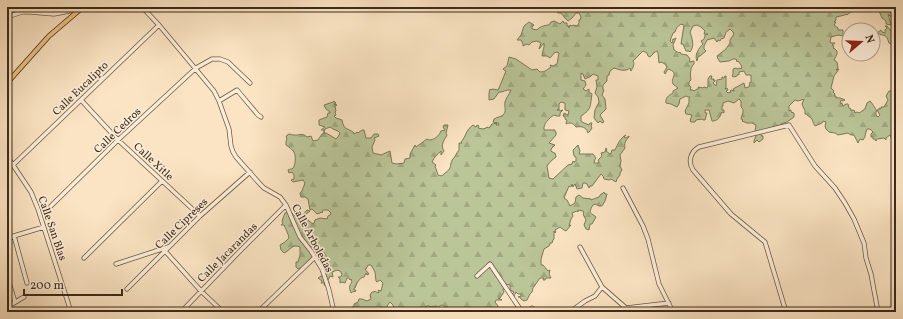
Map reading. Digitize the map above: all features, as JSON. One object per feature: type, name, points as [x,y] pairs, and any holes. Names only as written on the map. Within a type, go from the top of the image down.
[{"type":"main road","points":[[7,83],[49,36],[82,8]]},
{"type":"street","name":"Calle Arboledas","points":[[142,7],[196,68],[214,91],[229,129],[231,146],[236,157],[264,188],[280,197],[286,205],[300,237],[322,269],[334,312]]},
{"type":"street","points":[[7,17],[22,12],[54,14],[82,8]]},
{"type":"street","name":"Calle Eucalipto","points":[[13,165],[159,25]]},
{"type":"street","name":"Calle Cedros","points":[[51,206],[118,140],[196,68],[212,59],[220,59],[228,62],[250,83]]},
{"type":"street","points":[[219,101],[237,90],[258,116],[261,117]]},
{"type":"street","name":"Calle Xitle","points":[[81,100],[118,140],[200,216]]},
{"type":"street","points":[[786,312],[765,242],[731,214],[693,170],[690,166],[690,161],[692,153],[699,147],[789,125],[815,166],[835,188],[854,219],[864,243],[878,312]]},
{"type":"street","name":"Calle San Blas","points":[[7,156],[31,192],[44,227],[71,312]]},
{"type":"street","name":"Calle Cipreses","points":[[127,289],[200,216],[250,172]]},
{"type":"street","points":[[84,258],[162,181]]},
{"type":"street","points":[[623,188],[643,226],[648,239],[659,284],[673,312]]},
{"type":"street","name":"Calle Jacarandas","points":[[181,312],[286,205]]},
{"type":"street","points":[[7,238],[44,227]]},
{"type":"street","points":[[14,236],[26,283]]},
{"type":"street","points":[[116,264],[171,246]]},
{"type":"street","points":[[580,247],[602,287],[626,308],[669,303]]},
{"type":"street","points":[[165,251],[201,291],[223,312]]},
{"type":"street","points":[[258,312],[315,257]]},
{"type":"street","points":[[476,276],[490,264],[522,312]]},
{"type":"street","points":[[7,276],[15,302]]},
{"type":"street","points":[[570,312],[596,295],[602,287]]},
{"type":"street","points":[[7,307],[24,297]]},
{"type":"street","points":[[526,312],[532,308],[536,312]]},
{"type":"green space","points":[[554,7],[862,7],[859,10],[850,12],[847,15],[836,17],[834,22],[836,22],[834,25],[838,28],[838,30],[841,30],[841,36],[831,37],[830,42],[835,43],[832,45],[837,51],[834,60],[837,62],[838,68],[836,70],[839,69],[834,76],[831,88],[834,91],[834,96],[836,96],[836,98],[845,100],[841,100],[840,103],[842,103],[843,106],[848,104],[851,111],[855,111],[855,113],[859,113],[865,109],[867,103],[870,101],[877,111],[876,115],[878,117],[880,115],[877,110],[884,107],[888,100],[886,96],[889,91],[892,91],[893,87],[894,88],[896,86],[896,139],[894,134],[893,141],[890,135],[886,138],[886,140],[884,138],[877,139],[876,141],[873,137],[871,137],[873,132],[870,129],[867,129],[864,139],[860,139],[858,143],[854,135],[848,133],[838,135],[829,132],[825,126],[826,122],[823,121],[815,126],[812,119],[805,114],[802,104],[804,99],[798,101],[795,100],[789,106],[789,111],[791,110],[791,112],[794,113],[794,117],[780,126],[778,125],[778,127],[759,132],[763,136],[763,139],[759,142],[757,140],[754,143],[757,133],[755,131],[756,125],[742,121],[743,120],[741,119],[743,111],[741,101],[739,99],[734,103],[728,101],[723,103],[722,110],[724,110],[724,113],[722,112],[720,117],[716,120],[712,121],[709,110],[705,110],[705,113],[707,113],[705,120],[702,119],[691,122],[692,115],[686,114],[685,111],[690,97],[686,96],[680,99],[677,107],[666,103],[668,97],[678,88],[672,82],[674,74],[668,69],[665,74],[664,72],[667,67],[661,62],[659,63],[657,51],[650,57],[643,51],[633,61],[634,65],[631,71],[630,68],[620,70],[614,68],[607,76],[607,81],[603,85],[604,90],[602,95],[605,99],[606,109],[600,115],[604,122],[602,123],[600,121],[598,123],[594,118],[595,110],[599,102],[595,93],[597,87],[596,80],[598,80],[598,76],[593,74],[585,79],[581,73],[581,80],[585,81],[586,85],[583,89],[586,91],[589,89],[589,92],[592,94],[589,109],[581,116],[581,121],[584,123],[589,125],[592,123],[592,128],[590,131],[588,133],[584,127],[576,127],[571,123],[566,124],[567,120],[563,116],[564,113],[568,115],[569,111],[565,110],[565,103],[561,102],[559,104],[559,109],[557,110],[563,110],[560,113],[560,116],[554,115],[545,123],[544,130],[555,130],[556,132],[556,135],[549,143],[555,145],[551,151],[555,153],[556,157],[547,166],[549,178],[553,179],[568,165],[572,164],[573,161],[576,161],[573,150],[578,145],[580,151],[579,154],[593,154],[596,158],[594,163],[599,163],[598,160],[602,156],[601,153],[605,152],[606,148],[606,151],[610,154],[612,150],[615,150],[622,138],[626,135],[624,137],[629,137],[625,142],[625,148],[620,155],[620,166],[622,170],[616,182],[611,179],[604,179],[601,174],[589,188],[585,183],[583,183],[582,188],[577,189],[575,184],[573,187],[572,184],[571,187],[569,186],[564,198],[570,206],[575,203],[576,197],[579,195],[583,198],[591,200],[599,197],[604,192],[607,194],[605,201],[602,206],[595,204],[591,208],[590,212],[596,217],[592,224],[590,224],[589,230],[586,229],[584,225],[586,220],[583,211],[578,210],[578,212],[572,213],[573,216],[569,226],[571,225],[566,231],[560,227],[555,230],[555,233],[554,231],[554,239],[549,246],[544,249],[541,259],[541,265],[543,265],[548,271],[550,270],[549,274],[551,278],[546,278],[543,280],[544,278],[540,278],[527,300],[524,301],[518,297],[521,296],[521,294],[516,292],[514,296],[512,294],[514,292],[510,290],[510,285],[504,284],[504,292],[500,298],[498,298],[502,300],[496,300],[495,302],[498,306],[496,309],[498,311],[494,312],[449,312],[448,307],[444,309],[446,307],[442,305],[436,308],[437,306],[428,307],[426,312],[408,312],[404,307],[399,312],[395,312],[393,305],[390,302],[387,306],[389,311],[387,309],[385,312],[369,312],[365,308],[359,308],[355,312],[337,312],[340,309],[351,308],[358,302],[359,299],[367,301],[371,299],[370,295],[372,292],[375,291],[378,293],[378,290],[381,291],[383,283],[380,280],[377,282],[376,281],[375,272],[371,265],[368,265],[365,269],[369,274],[367,275],[366,273],[364,277],[358,281],[354,288],[354,290],[356,290],[355,292],[354,291],[351,293],[350,291],[352,282],[351,279],[350,280],[347,278],[345,283],[340,283],[340,279],[338,277],[341,277],[342,274],[337,270],[332,272],[333,277],[330,276],[327,284],[329,282],[329,285],[327,286],[324,285],[325,283],[321,283],[322,281],[318,278],[323,275],[323,273],[321,273],[325,269],[319,267],[317,265],[318,263],[316,263],[321,260],[319,256],[309,260],[303,267],[298,269],[296,267],[296,262],[298,262],[300,255],[300,247],[295,246],[284,253],[281,250],[280,245],[289,238],[284,225],[281,225],[283,223],[282,221],[285,213],[290,211],[293,214],[293,217],[295,215],[301,217],[307,210],[310,211],[305,215],[313,224],[315,220],[320,218],[327,219],[331,213],[328,210],[323,210],[322,213],[317,214],[312,209],[310,210],[308,199],[301,197],[300,193],[305,183],[303,180],[293,182],[291,180],[294,179],[294,175],[292,172],[289,173],[288,170],[293,168],[295,156],[294,152],[286,145],[286,136],[289,134],[302,134],[307,137],[311,136],[313,141],[318,140],[322,134],[326,133],[336,139],[340,133],[338,131],[330,127],[325,129],[324,133],[324,130],[321,130],[325,127],[319,125],[319,120],[327,117],[328,113],[330,113],[324,105],[334,101],[336,103],[334,104],[337,105],[335,106],[336,115],[334,116],[342,120],[345,127],[354,134],[364,130],[366,138],[371,138],[374,134],[378,134],[379,136],[374,138],[375,140],[372,147],[373,153],[381,155],[390,151],[392,163],[396,164],[404,163],[405,159],[410,158],[410,154],[415,145],[416,147],[427,139],[431,140],[439,135],[441,131],[445,130],[443,127],[444,125],[448,125],[447,135],[442,145],[444,151],[441,155],[441,151],[432,162],[436,165],[438,175],[442,176],[450,168],[452,160],[459,150],[459,143],[462,143],[461,142],[470,127],[473,125],[476,127],[477,125],[479,126],[478,128],[483,129],[487,127],[489,128],[492,124],[497,123],[496,125],[499,125],[498,123],[493,122],[494,119],[504,114],[505,102],[511,90],[499,92],[494,99],[489,100],[489,93],[490,89],[498,90],[506,71],[503,69],[507,66],[509,57],[516,59],[532,70],[537,69],[540,72],[547,70],[551,67],[550,65],[553,66],[557,64],[559,53],[554,53],[550,58],[547,56],[542,56],[544,43],[539,49],[541,43],[537,41],[523,46],[521,40],[517,40],[521,35],[524,26],[529,22],[534,25],[532,29],[537,30],[554,21],[560,24],[563,21],[564,23],[567,23],[569,28],[570,25],[577,26],[581,17],[579,13],[576,13],[568,21],[561,13],[558,13]],"holes":[[[681,24],[684,25],[681,44],[683,44],[686,51],[690,52],[692,50],[693,42],[690,32],[693,26],[697,25],[701,27],[705,31],[704,34],[708,34],[705,35],[705,38],[701,41],[703,44],[697,54],[697,61],[698,57],[706,51],[704,46],[707,40],[714,38],[717,42],[718,40],[720,41],[730,29],[734,34],[730,40],[730,43],[726,49],[717,56],[720,62],[736,59],[742,68],[733,69],[732,76],[737,76],[738,74],[739,75],[739,72],[744,71],[746,75],[751,75],[751,83],[750,82],[749,87],[745,88],[744,83],[733,89],[734,91],[731,90],[731,92],[728,93],[726,91],[728,90],[727,88],[725,89],[726,76],[717,80],[716,86],[713,83],[715,80],[711,79],[712,76],[710,76],[708,79],[707,88],[698,87],[699,89],[694,91],[690,90],[691,87],[689,82],[691,80],[690,76],[694,61],[689,62],[690,59],[687,55],[681,54],[680,52],[679,53],[674,50],[673,45],[676,38],[672,40],[672,43],[670,41],[673,33]]]},
{"type":"green space","points":[[868,7],[896,7],[896,12],[891,15],[891,17],[888,14],[891,25],[886,24],[886,21],[882,18],[879,11]]},
{"type":"green space","points":[[896,25],[896,43],[892,45],[889,43],[886,36],[881,34],[881,30],[885,33],[887,28],[885,26],[887,26],[890,30],[893,30]]}]
